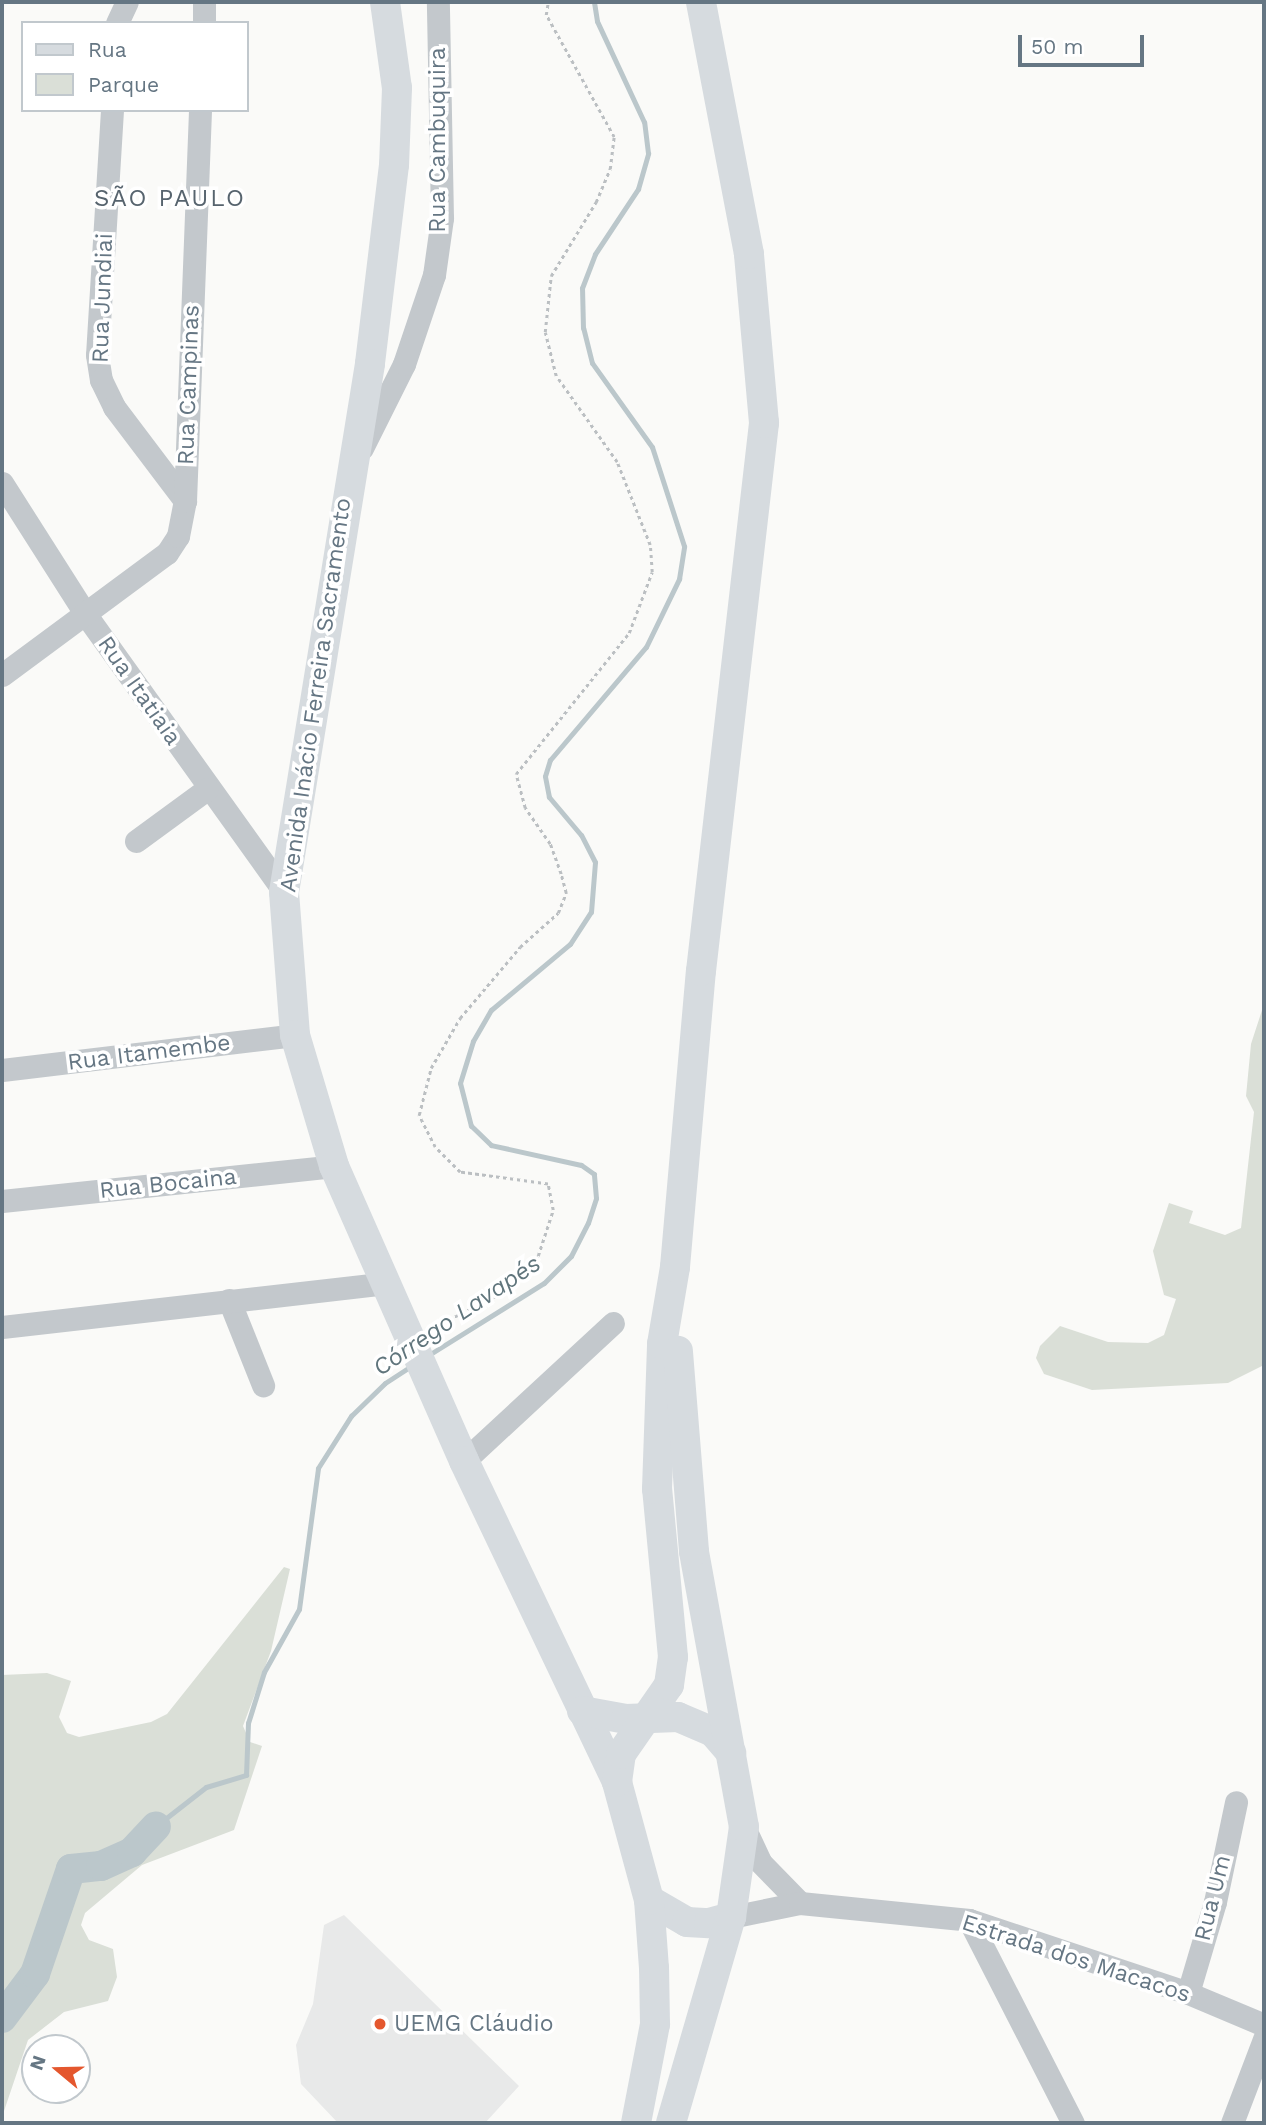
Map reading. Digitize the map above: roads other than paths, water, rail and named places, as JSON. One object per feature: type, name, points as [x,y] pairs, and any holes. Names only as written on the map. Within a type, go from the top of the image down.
[{"type":"main road","name":"Avenida Inácio Ferreira Sacramento","points":[[385,2],[397,88],[394,165],[370,364],[350,469],[284,892],[295,1035],[334,1166],[464,1461],[617,1782],[649,1900],[655,2024],[636,2123]]},
{"type":"main road","points":[[617,1782],[628,1739],[650,1718],[668,1685],[673,1657],[657,1489],[662,1344],[675,1267],[701,971],[764,423],[749,254],[701,2]]},
{"type":"main road","points":[[671,2123],[731,1917],[744,1827],[694,1551],[682,1436],[675,1267]]},
{"type":"main road","points":[[582,1711],[650,1718],[678,1717],[698,1723],[732,1752]]},
{"type":"main road","points":[[649,1900],[687,1922],[709,1923],[731,1917]]},
{"type":"street","points":[[118,21],[127,2]]},
{"type":"street","points":[[204,2],[204,21]]},
{"type":"street","name":"Rua Cambuquira","points":[[350,469],[404,364],[434,275],[442,218],[438,2]]},
{"type":"street","name":"Rua Jundiai","points":[[112,112],[97,355],[101,380],[114,407],[185,501]]},
{"type":"street","name":"Rua Campinas","points":[[2,674],[167,553],[178,536],[185,501],[200,112]]},
{"type":"street","points":[[370,364],[404,364]]},
{"type":"street","name":"Rua Itatiaia","points":[[2,483],[86,615],[207,789],[284,892]]},
{"type":"street","points":[[136,841],[207,789]]},
{"type":"street","name":"Rua Itamembe","points":[[2,1070],[295,1035]]},
{"type":"street","name":"Rua Bocaina","points":[[2,1201],[334,1166]]},
{"type":"street","points":[[2,1327],[386,1283]]},
{"type":"street","points":[[229,1300],[263,1385]]},
{"type":"street","points":[[464,1461],[613,1323]]},
{"type":"street","name":"Rua Um","points":[[1188,1993],[1215,1902],[1236,1802]]},
{"type":"street","points":[[744,1827],[760,1861],[800,1903]]},
{"type":"street","name":"Estrada dos Macacos","points":[[731,1917],[800,1903],[969,1920],[1188,1993],[1264,2025]]},
{"type":"street","points":[[969,1920],[1077,2122]]},
{"type":"street","points":[[1232,2123],[1264,2039]]},
{"type":"waterway","name":"Córrego Lavapés","points":[[427,1356],[544,1283],[571,1256],[588,1223],[596,1198],[594,1174],[581,1165],[491,1145],[471,1126],[460,1083],[473,1041],[491,1010],[570,944],[591,912],[595,862],[581,835],[549,797],[545,776],[550,760],[646,647],[679,579],[684,546],[652,447],[592,363],[583,328],[582,288],[595,254],[638,189],[648,153],[644,122],[597,21],[594,2]]},
{"type":"waterway","name":"Córrego Lavapés","points":[[156,1826],[206,1787],[246,1775],[248,1723],[264,1672],[299,1609],[318,1468],[351,1416],[385,1383],[413,1365]]},
{"type":"waterway","points":[[2,2018],[35,1974],[71,1869],[101,1866],[132,1852],[156,1826]]},
{"type":"place","name":"UEMG Cláudio","points":[[380,2024]]},
{"type":"district","name":"SÃO PAULO","points":[[170,199]]}]
